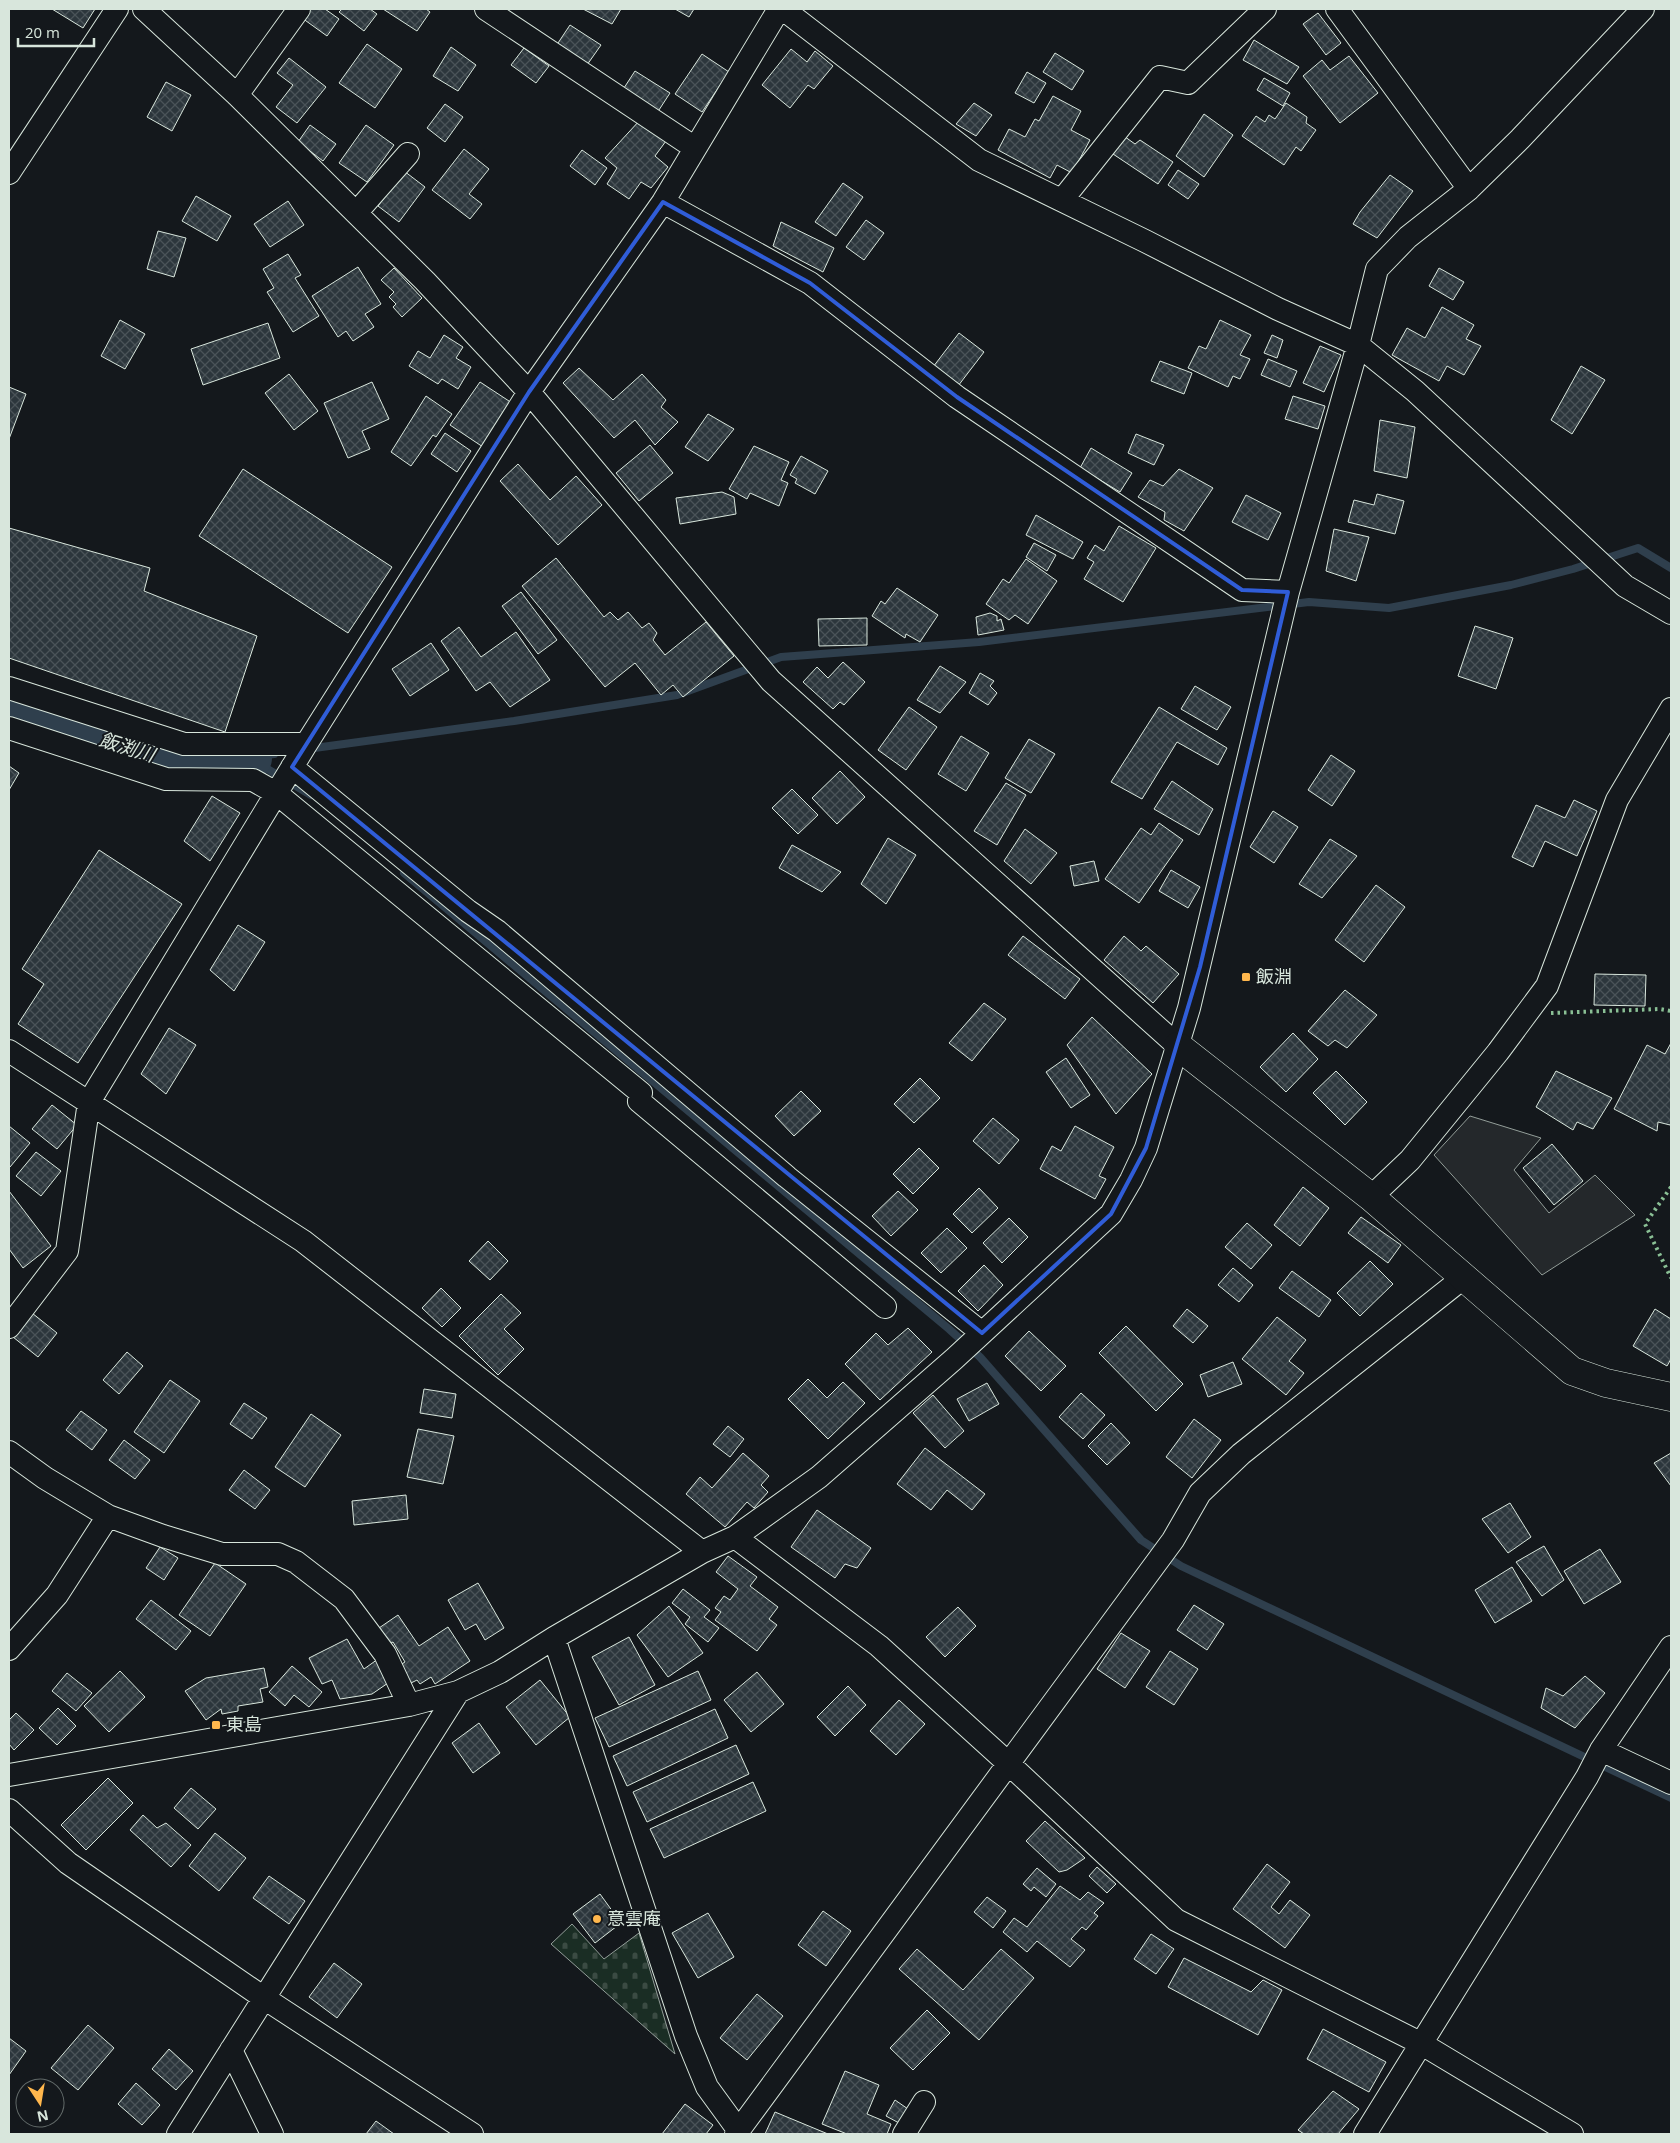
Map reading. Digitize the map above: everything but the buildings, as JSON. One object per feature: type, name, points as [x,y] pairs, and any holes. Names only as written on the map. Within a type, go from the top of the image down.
[{"type":"street","points":[[9,173],[117,9]]},
{"type":"street","points":[[144,9],[237,95],[425,281],[529,392],[746,653],[770,678],[1178,1046],[1371,1197],[1572,1372],[1606,1383],[1671,1397]]},
{"type":"street","points":[[237,95],[299,9]]},
{"type":"street","points":[[486,9],[695,148]]},
{"type":"street","points":[[9,1327],[67,1251],[89,1102],[305,745],[529,392],[663,202],[779,9]]},
{"type":"street","points":[[783,9],[979,160],[1278,309],[1358,345],[1415,391],[1625,586],[1671,613]]},
{"type":"street","points":[[1062,200],[1160,77],[1188,83],[1265,9]]},
{"type":"street","points":[[1337,9],[1469,189]]},
{"type":"street","points":[[9,1775],[409,1705],[458,1692],[500,1672],[554,1638],[702,1552],[735,1537],[819,1477],[954,1359],[1111,1214],[1131,1180],[1146,1148],[1178,1046],[1200,967],[1281,621],[1358,345],[1377,269],[1408,237],[1469,189],[1643,9]]},
{"type":"street","points":[[356,213],[408,154]]},
{"type":"street","points":[[663,202],[810,283],[957,397],[1242,590],[1288,595]]},
{"type":"street","points":[[9,688],[184,744],[305,745]]},
{"type":"street","points":[[1371,1197],[1410,1160],[1498,1052],[1547,986],[1617,800],[1671,710]]},
{"type":"street","points":[[9,728],[166,779],[253,780],[277,792],[640,1093],[639,1101],[885,1307]]},
{"type":"street","points":[[292,767],[468,911],[496,931],[787,1176],[981,1334]]},
{"type":"street","points":[[9,1051],[304,1241],[702,1552]]},
{"type":"street","points":[[554,1638],[686,2036],[707,2087],[737,2133],[1173,1540],[1200,1493],[1240,1454],[1463,1278]]},
{"type":"street","points":[[9,1452],[45,1478],[108,1516],[163,1536],[222,1554],[278,1554],[296,1562],[344,1599],[385,1654],[409,1705]]},
{"type":"street","points":[[9,1649],[57,1596],[108,1516]]},
{"type":"street","points":[[735,1537],[879,1646],[1176,1920],[1422,2044],[1572,2134]]},
{"type":"street","points":[[1365,2134],[1587,1778],[1601,1751],[1671,1647]]},
{"type":"street","points":[[178,2134],[458,1692]]},
{"type":"street","points":[[1601,1751],[1671,1783]]},
{"type":"street","points":[[9,1810],[68,1864],[264,1998],[472,2134]]},
{"type":"street","points":[[231,2050],[272,2134]]},
{"type":"street","points":[[904,2134],[924,2102]]},
{"type":"highlighted area","points":[[663,202],[810,283],[957,397],[1242,590],[1288,592],[1200,967],[1146,1148],[1111,1214],[982,1333],[292,767],[529,392]]},
{"type":"green space","points":[[572,1924],[604,1959],[639,1933],[675,2054],[551,1944]]},
{"type":"shaded area","points":[[1470,1116],[1541,1138],[1514,1170],[1549,1213],[1595,1175],[1635,1215],[1542,1275],[1434,1155]]},
{"type":"waterway","points":[[307,749],[514,721],[677,695],[781,657],[979,642],[1309,602],[1389,608],[1511,585],[1573,569],[1638,548],[1671,568]]},
{"type":"waterway","name":"飯渕川","points":[[9,711],[186,764],[249,758]]},
{"type":"waterway","points":[[249,758],[274,754]]},
{"type":"waterway","points":[[249,758],[311,795]]},
{"type":"waterway","points":[[404,873],[980,1357],[1141,1540],[1181,1566],[1671,1798]]},
{"type":"hedge","points":[[1551,1013],[1660,1009],[1671,1011]]},
{"type":"hedge","points":[[1671,1187],[1645,1224],[1671,1278]]},
{"type":"place","name":"飯淵","points":[[1246,977]]},
{"type":"place","name":"東島","points":[[216,1725]]},
{"type":"place","name":"意雲庵","points":[[597,1919]]}]
